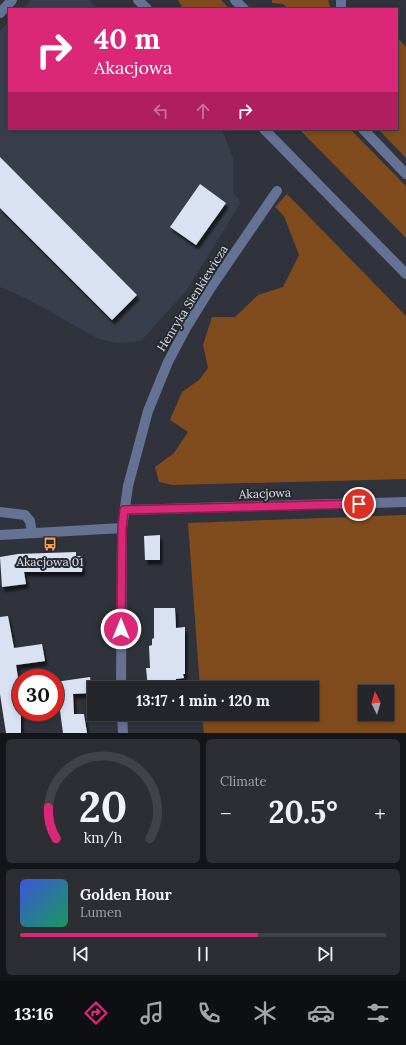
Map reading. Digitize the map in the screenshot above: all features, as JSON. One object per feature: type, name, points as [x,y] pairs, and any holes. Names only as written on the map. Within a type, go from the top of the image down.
[{"type":"street","points":[[0,13],[12,0]]},
{"type":"street","points":[[138,0],[146,8]]},
{"type":"street","points":[[235,0],[243,8]]},
{"type":"street","points":[[265,130],[406,274]]},
{"type":"street","points":[[364,130],[406,174]]},
{"type":"street","name":"Henryka Sienkiewicza","points":[[121,681],[122,528],[128,486],[136,451],[148,411],[168,362],[210,290],[277,191]]},
{"type":"street","name":"Akacjowa","points":[[124,510],[406,502]]},
{"type":"street","points":[[0,512],[25,515],[30,521],[32,533]]},
{"type":"street","points":[[0,534],[122,528]]},
{"type":"street","points":[[122,721],[123,733]]},
{"type":"shaded area","points":[[31,0],[89,0],[97,8],[23,8]]},
{"type":"shaded area","points":[[178,0],[221,0],[229,8],[182,8]]},
{"type":"shaded area","points":[[272,0],[328,0],[331,8],[287,8],[283,4],[272,3]]},
{"type":"shaded area","points":[[8,22],[8,130],[221,130],[223,132],[233,158],[233,194],[239,199],[240,204],[186,291],[141,341],[116,343],[97,338],[27,299],[0,287],[0,31]]},
{"type":"shaded area","points":[[398,38],[406,47],[406,158],[379,130],[398,130]]},
{"type":"shaded area","points":[[300,130],[351,130],[406,186],[406,238]]},
{"type":"shaded area","points":[[287,194],[406,316],[406,479],[173,485],[159,482],[155,467],[174,453],[188,432],[170,420],[182,392],[199,380],[208,368],[203,345],[212,317],[235,317],[258,295],[283,287],[299,255],[284,216],[275,207]]},
{"type":"shaded area","points":[[406,515],[406,733],[204,733],[203,721],[319,721],[319,681],[199,681],[188,523]]},
{"type":"building","points":[[0,157],[137,295],[112,320],[0,208]]},
{"type":"building","points":[[200,184],[226,203],[196,245],[170,227]]},
{"type":"building","points":[[160,535],[160,560],[145,560],[144,536]]},
{"type":"building","points":[[76,552],[76,556],[83,556],[82,572],[24,572],[26,584],[2,587],[0,557],[18,554]]},
{"type":"building","points":[[154,608],[175,608],[176,628],[185,627],[184,678],[176,679],[176,681],[147,681],[146,668],[150,668],[149,646],[152,645],[152,639],[154,638]]},
{"type":"building","points":[[8,616],[14,648],[42,644],[45,661],[16,665],[17,669],[12,669],[12,721],[21,721],[21,733],[6,733],[0,694],[0,617]]},
{"type":"building","points":[[90,677],[90,681],[87,681],[87,693],[73,694],[74,714],[84,714],[87,733],[63,733],[61,721],[64,721],[64,681]]},
{"type":"place","name":"Akacjowa 01","points":[[50,544]]},
{"type":"route","points":[[121,629],[122,528],[124,510],[359,504]]}]
